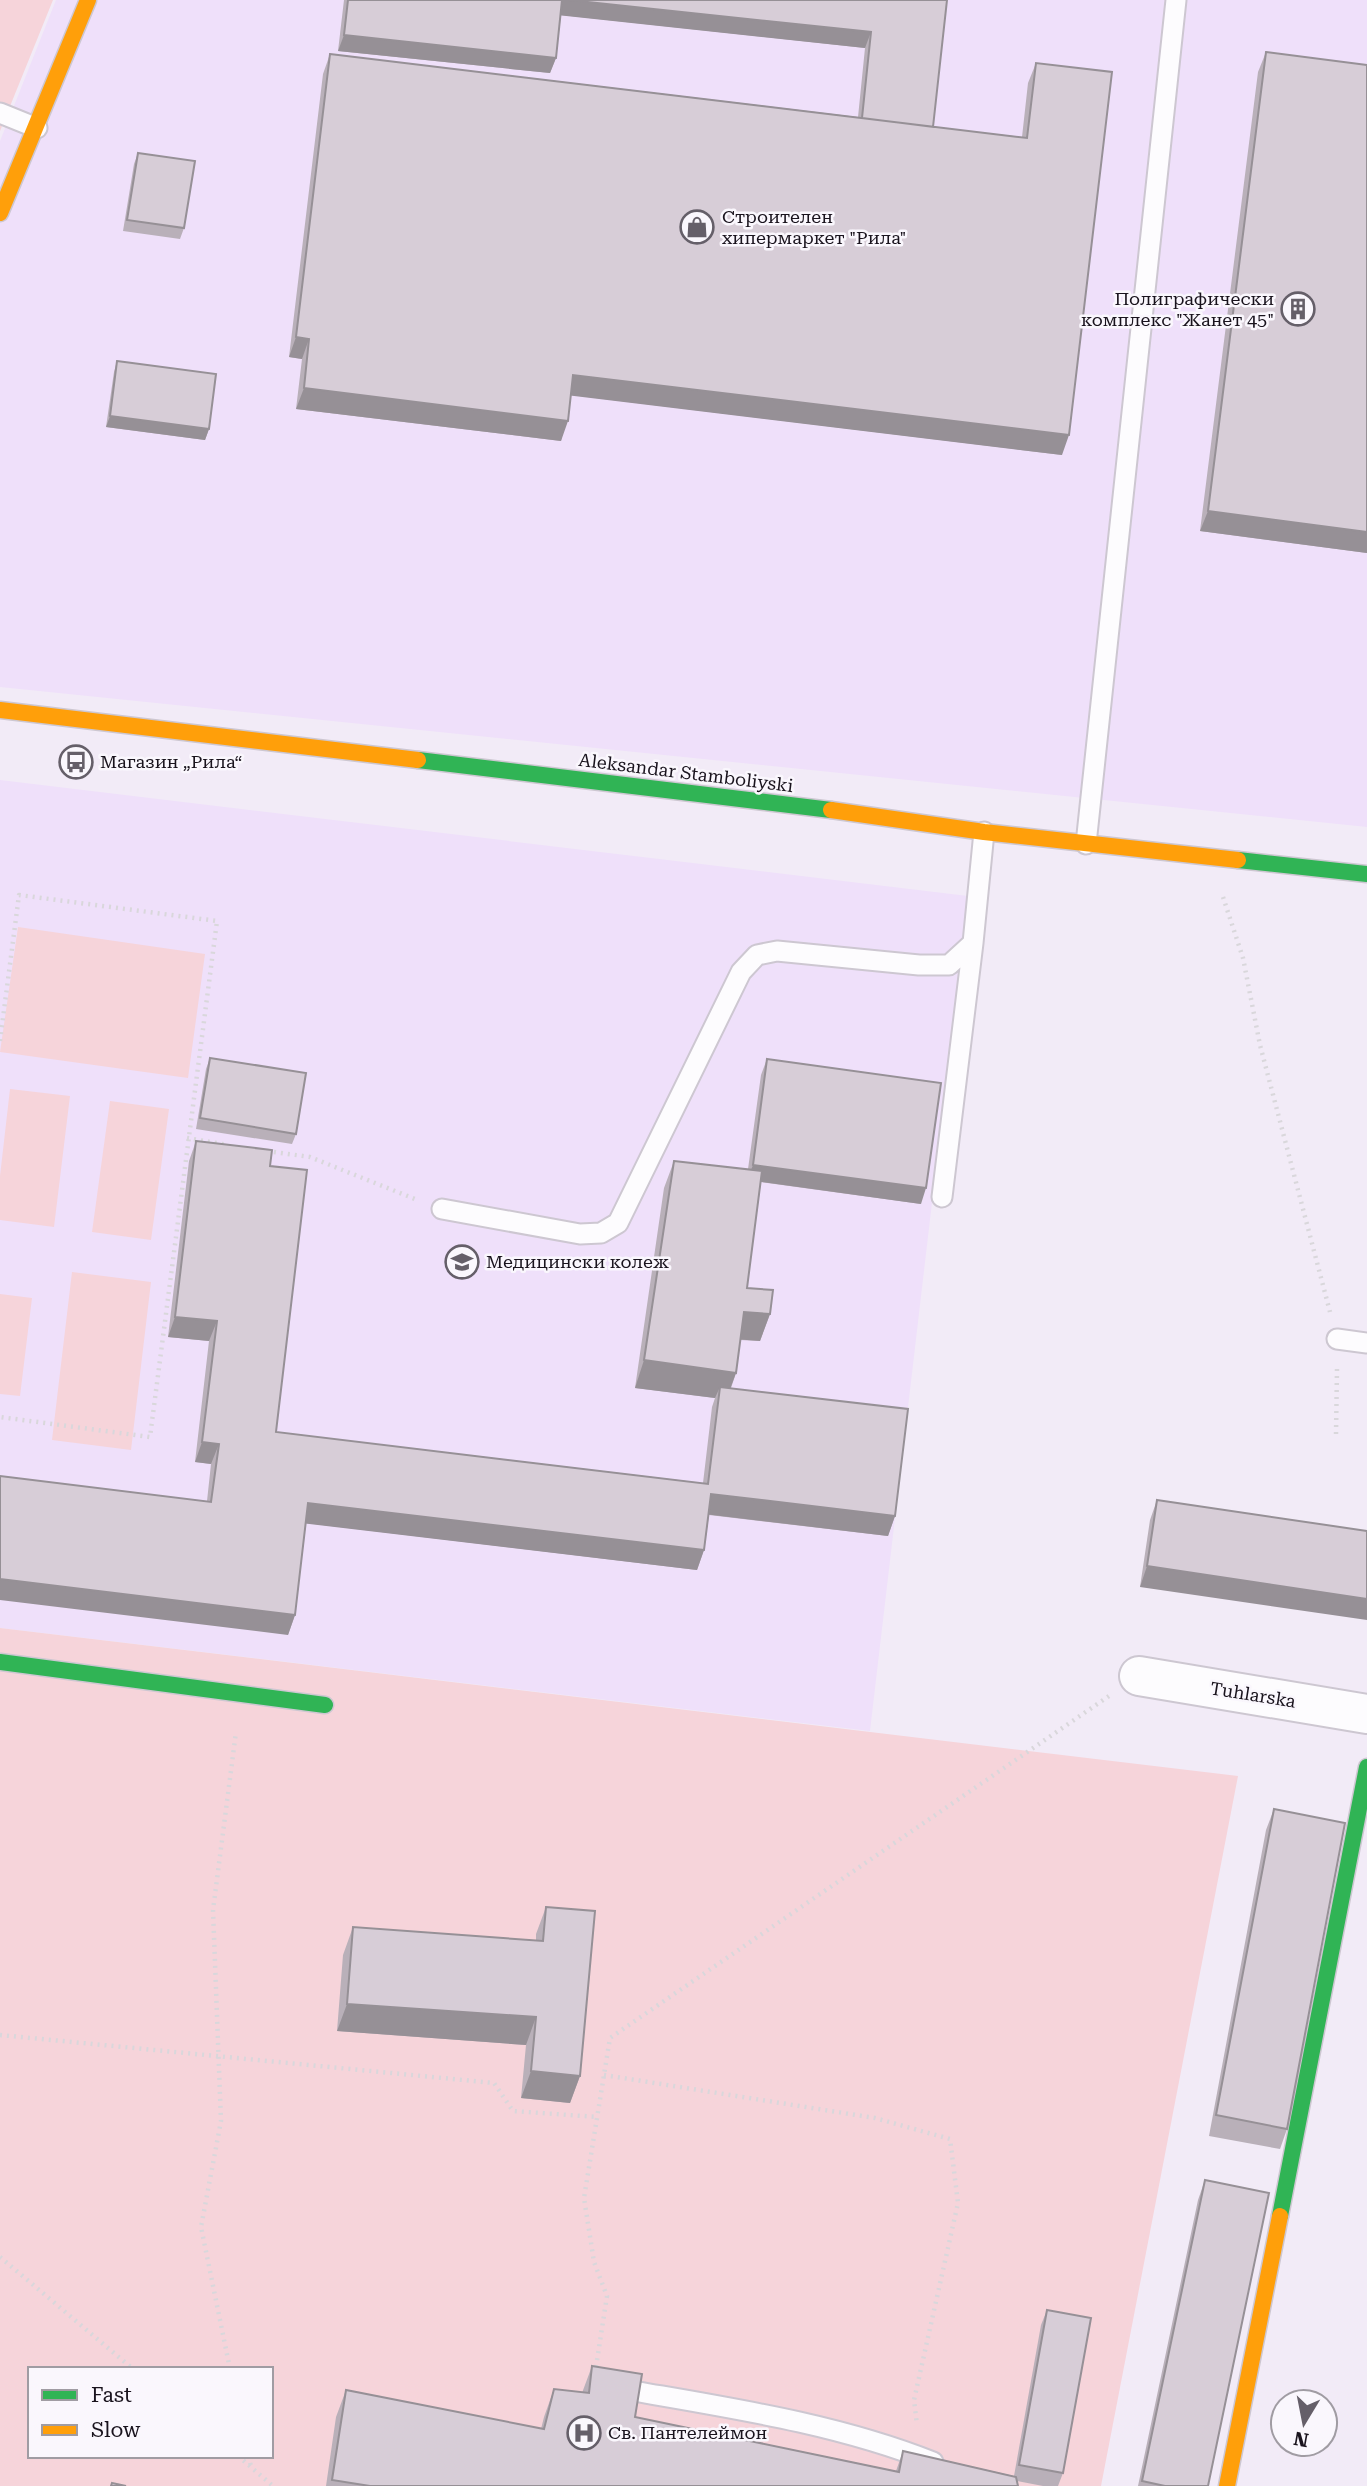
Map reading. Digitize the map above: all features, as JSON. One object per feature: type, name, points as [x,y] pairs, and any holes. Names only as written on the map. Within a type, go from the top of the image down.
[{"type":"street","points":[[0,213],[88,0]]},
{"type":"street","name":"Aleksandar Stamboliyski","points":[[0,710],[831,810],[984,832],[1367,874]]},
{"type":"street","points":[[0,1662],[325,1705]]},
{"type":"street","name":"Tuhlarska","points":[[1139,1676],[1367,1714]]},
{"type":"street","points":[[1227,2486],[1367,1767]]},
{"type":"lane","points":[[1086,844],[1176,0]]},
{"type":"lane","points":[[0,113],[37,128]]},
{"type":"lane","points":[[942,1197],[974,943],[984,832]]},
{"type":"lane","points":[[442,1209],[580,1234],[601,1233],[618,1223],[741,972],[757,955],[777,950],[919,965],[949,965],[974,943]]},
{"type":"lane","points":[[1337,1339],[1367,1343]]},
{"type":"lane","points":[[594,2384],[760,2414],[886,2443],[946,2467]]},
{"type":"path","points":[[1206,857],[1228,910],[1243,958],[1260,1045],[1337,1339],[1336,1434]]},
{"type":"path","points":[[0,1041],[19,895],[218,921],[187,1138],[150,1437],[0,1417]]},
{"type":"path","points":[[187,1138],[242,1147]]},
{"type":"path","points":[[256,1149],[310,1157],[442,1209]]},
{"type":"path","points":[[594,2384],[607,2296],[594,2262],[584,2198],[610,2038],[1139,1676]]},
{"type":"path","points":[[230,2367],[201,2227],[221,2121],[213,1910],[241,1695]]},
{"type":"path","points":[[0,2035],[495,2083],[513,2111],[597,2117]]},
{"type":"path","points":[[604,2075],[875,2118],[950,2139],[958,2203],[914,2400],[922,2457]]},
{"type":"path","points":[[0,2257],[131,2367]]},
{"type":"path","points":[[240,2458],[273,2486]]},
{"type":"path","points":[[249,2458],[251,2468]]},
{"type":"shaded area","points":[[0,0],[53,0],[0,131]]},
{"type":"shaded area","points":[[56,0],[1367,0],[1367,827],[0,687],[0,141]]},
{"type":"shaded area","name":"Медицински колеж","points":[[0,780],[968,896],[870,1731],[0,1628]]},
{"type":"shaded area","points":[[18,927],[205,954],[188,1078],[0,1052]]},
{"type":"shaded area","points":[[10,1089],[70,1096],[54,1227],[0,1220],[0,1176]]},
{"type":"shaded area","points":[[110,1101],[169,1109],[151,1240],[92,1232]]},
{"type":"shaded area","points":[[72,1272],[151,1282],[131,1450],[52,1440]]},
{"type":"shaded area","points":[[0,1294],[32,1298],[20,1396],[0,1394]]},
{"type":"shaded area","points":[[0,1628],[1238,1776],[1101,2486],[0,2486]]},
{"type":"building","points":[[348,0],[562,0],[556,58],[344,35]]},
{"type":"building","points":[[569,0],[947,0],[933,127],[862,118],[871,32]]},
{"type":"building","name":"Полиграфически комплекс \"Жанет 45\"","points":[[1266,52],[1367,65],[1367,532],[1208,511]]},
{"type":"building","name":"Строителен хипермаркет \"Рила\"","points":[[330,54],[1027,138],[1036,63],[1112,72],[1069,435],[573,375],[568,421],[304,388],[309,339],[296,337]]},
{"type":"building","points":[[138,153],[195,161],[184,228],[127,220]]},
{"type":"building","points":[[117,361],[216,374],[209,429],[110,416]]},
{"type":"building","points":[[210,1058],[306,1073],[296,1134],[200,1118]]},
{"type":"building","points":[[767,1059],[941,1083],[926,1188],[753,1165]]},
{"type":"building","points":[[196,1141],[272,1150],[270,1166],[307,1170],[276,1432],[708,1484],[720,1387],[908,1409],[895,1516],[711,1494],[704,1550],[308,1503],[295,1615],[0,1579],[0,1476],[211,1502],[219,1444],[202,1442],[217,1321],[175,1317]]},
{"type":"building","points":[[674,1161],[762,1171],[747,1288],[773,1290],[770,1314],[744,1312],[736,1373],[644,1360]]},
{"type":"building","points":[[1157,1500],[1367,1531],[1367,1599],[1147,1566]]},
{"type":"building","points":[[1274,1809],[1345,1823],[1287,2129],[1216,2115]]},
{"type":"building","points":[[546,1907],[595,1911],[580,2076],[531,2071],[536,2017],[347,2004],[353,1927],[543,1941]]},
{"type":"building","points":[[1205,2180],[1269,2193],[1208,2486],[1165,2486],[1142,2481]]},
{"type":"building","points":[[1047,2310],[1091,2318],[1063,2473],[1019,2465]]},
{"type":"building","points":[[592,2366],[642,2374],[635,2417],[899,2472],[903,2451],[1016,2477],[1018,2486],[370,2486],[332,2480],[346,2390],[544,2429],[554,2389],[589,2393]]},
{"type":"traffic: fast","points":[[418,760],[831,810]]},
{"type":"traffic: fast","points":[[1238,860],[1367,874]]},
{"type":"traffic: fast","points":[[0,1662],[325,1705]]},
{"type":"traffic: fast","points":[[1280,2216],[1367,1767]]},
{"type":"traffic: slow","points":[[0,213],[88,0]]},
{"type":"traffic: slow","points":[[0,710],[418,760]]},
{"type":"traffic: slow","points":[[831,810],[984,832],[1238,860]]},
{"type":"traffic: slow","points":[[1227,2486],[1280,2216]]},
{"type":"place","name":"Строителен хипермаркет \"Рила\"","points":[[697,227]]},
{"type":"place","name":"Полиграфически комплекс \"Жанет 45\"","points":[[1298,309]]},
{"type":"place","name":"Магазин „Рила“","points":[[76,762]]},
{"type":"place","name":"Медицински колеж","points":[[462,1262]]},
{"type":"place","name":"Св. Пантелеймон","points":[[584,2433]]}]
